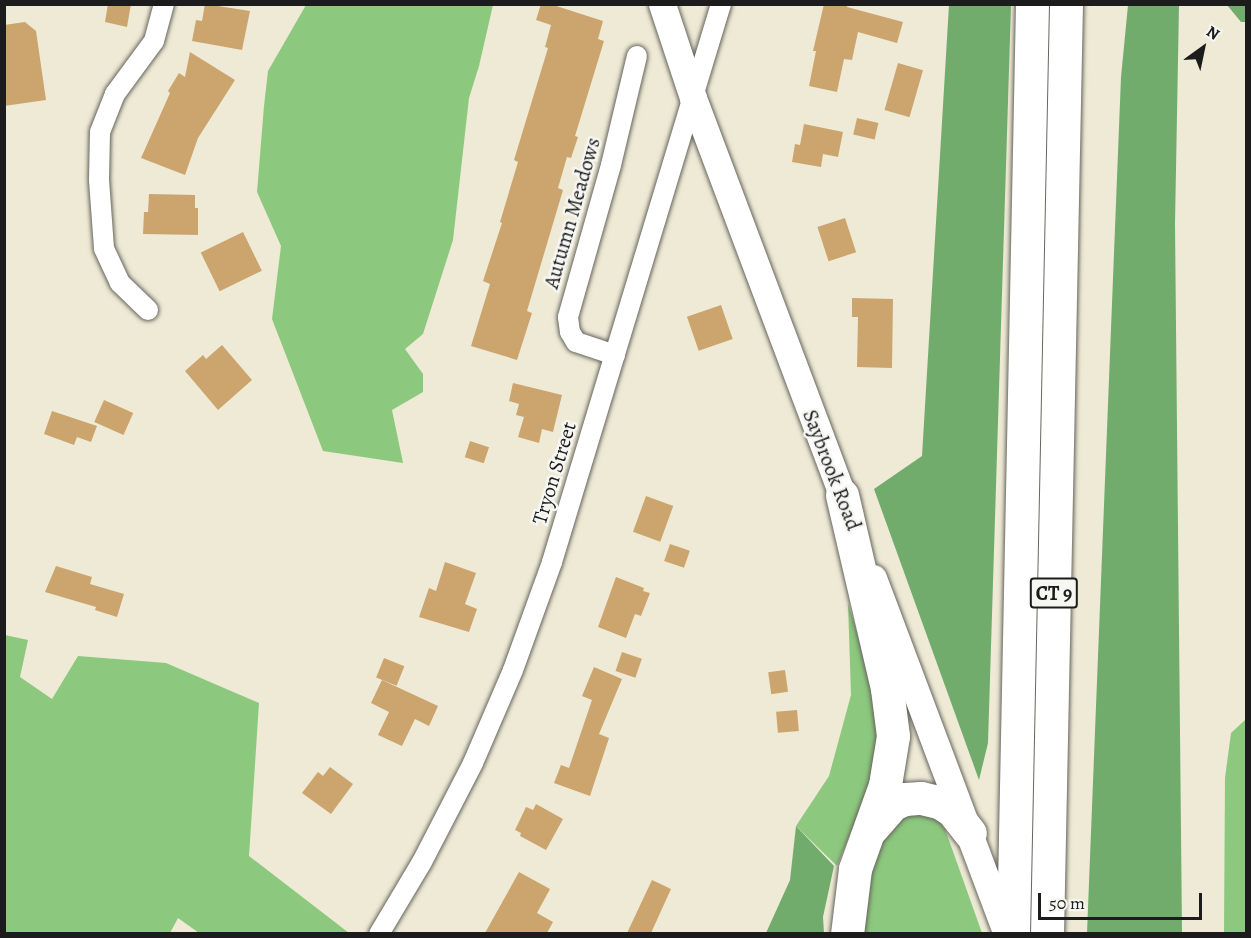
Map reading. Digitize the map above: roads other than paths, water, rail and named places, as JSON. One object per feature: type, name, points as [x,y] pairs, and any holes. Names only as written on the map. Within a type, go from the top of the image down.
[{"type":"highway","name":"CT 9","points":[[1013,933],[1032,4]]},
{"type":"highway","name":"CT 9","points":[[1047,933],[1066,4]]},
{"type":"highway","points":[[1061,253],[1082,4]]},
{"type":"highway","points":[[842,495],[887,689],[893,736],[885,785],[863,843],[850,894],[848,933]]},
{"type":"highway","points":[[863,843],[882,813],[893,804],[905,799],[921,798],[939,802],[952,810],[969,833]]},
{"type":"main road","name":"Saybrook Road","points":[[662,4],[693,98],[1007,933]]},
{"type":"street","points":[[148,310],[120,283],[104,248],[99,180],[100,132],[115,94],[154,41],[164,4]]},
{"type":"street","name":"Tryon Street","points":[[379,933],[422,862],[473,763],[513,670],[552,562],[721,4]]},
{"type":"street","name":"Autumn Meadows","points":[[615,355],[576,342],[570,332],[568,317],[611,165],[637,56]]}]
